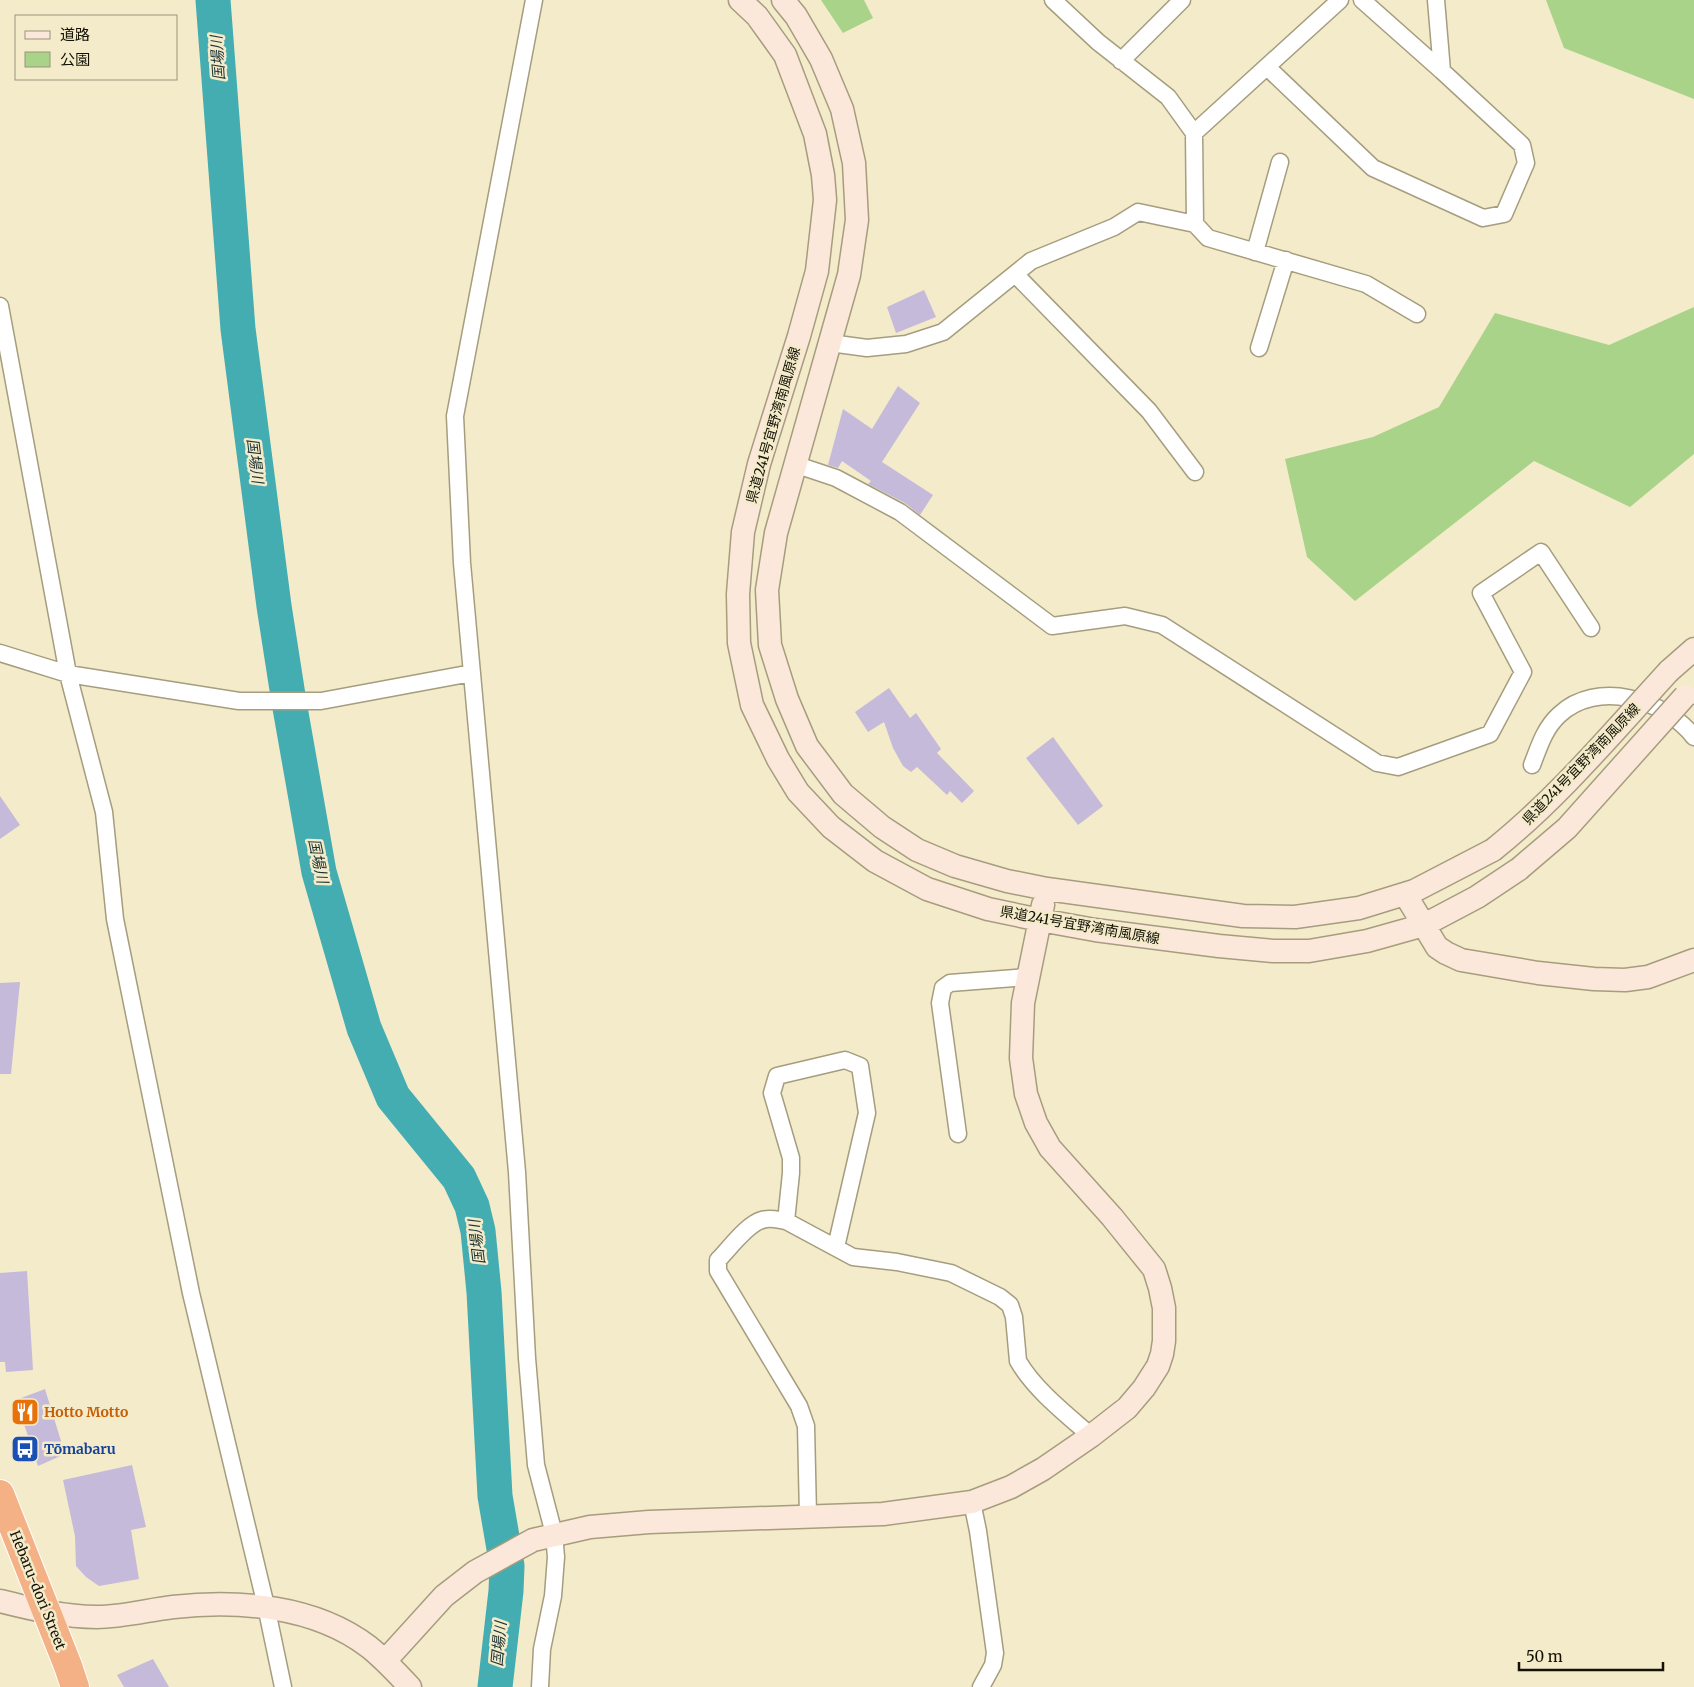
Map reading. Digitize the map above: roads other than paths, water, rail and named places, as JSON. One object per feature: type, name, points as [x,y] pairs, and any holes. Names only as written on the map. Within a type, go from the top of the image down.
[{"type":"highway","name":"Hebaru-dori Street","points":[[0,1494],[75,1687]]},
{"type":"main road","name":"県道241号宜野湾南風原線","points":[[740,0],[757,16],[785,55],[815,134],[823,175],[825,200],[817,271],[759,464],[743,532],[738,594],[739,643],[752,705],[778,759],[798,792],[831,827],[875,861],[927,888],[988,909],[1040,920],[1133,935],[1273,951],[1309,951],[1338,947],[1424,925],[1477,897],[1519,868],[1566,828],[1690,692]]},
{"type":"main road","name":"県道241号宜野湾南風原線","points":[[783,0],[796,16],[821,59],[842,110],[854,163],[857,220],[849,275],[794,464],[776,534],[767,590],[770,645],[787,699],[807,746],[843,794],[882,827],[917,850],[963,868],[1007,881],[1047,889],[1243,916],[1295,917],[1359,908],[1414,891],[1493,850],[1516,832],[1556,794],[1669,671],[1694,649]]},
{"type":"main road","points":[[385,1661],[444,1596],[475,1572],[544,1537],[590,1527],[649,1522],[883,1514],[972,1502],[1011,1487],[1043,1469],[1091,1436],[1127,1408],[1144,1388],[1158,1366],[1162,1354],[1164,1308],[1154,1270],[1112,1217],[1050,1148],[1036,1123],[1026,1094],[1021,1058],[1023,1003],[1047,889]]},
{"type":"main road","points":[[1405,894],[1438,947],[1461,960],[1538,973],[1625,980],[1648,977],[1694,960]]},
{"type":"main road","points":[[0,1602],[46,1612],[98,1617],[206,1604],[266,1606],[326,1624],[368,1647],[385,1661],[410,1687]]},
{"type":"street","points":[[534,0],[455,416],[462,564],[517,1172],[527,1358],[536,1465],[544,1537],[556,1557],[553,1596],[542,1649],[540,1687]]},
{"type":"street","points":[[1054,0],[1098,42],[1168,97],[1194,133],[1195,224]]},
{"type":"street","points":[[1121,61],[1182,0]]},
{"type":"street","points":[[1194,133],[1340,0]]},
{"type":"street","points":[[1267,67],[1373,168],[1483,218],[1504,214],[1526,163],[1522,145],[1362,0]]},
{"type":"street","points":[[1436,0],[1442,72]]},
{"type":"street","points":[[1255,252],[1280,162]]},
{"type":"street","points":[[830,343],[867,348],[906,344],[943,332],[1031,261],[1114,227],[1138,212],[1195,224],[1208,238],[1366,284],[1417,314]]},
{"type":"street","points":[[1259,348],[1286,260]]},
{"type":"street","points":[[1015,274],[1150,411],[1195,472]]},
{"type":"street","points":[[0,306],[68,674],[104,812],[116,919],[191,1294],[266,1606],[283,1687]]},
{"type":"street","points":[[794,464],[836,478],[900,512],[1052,626],[1125,616],[1162,625],[1377,763],[1391,766],[1398,767],[1490,734],[1522,672],[1481,593],[1541,552],[1591,628]]},
{"type":"street","points":[[0,653],[68,674],[239,701],[321,700],[472,673]]},
{"type":"street","points":[[1532,765],[1543,735],[1559,715],[1579,701],[1604,695],[1636,700],[1665,712],[1686,727],[1694,737]]},
{"type":"street","points":[[958,1134],[940,1003],[943,988],[950,982],[1027,977]]},
{"type":"street","points":[[786,1222],[791,1173],[790,1158],[772,1093],[777,1076],[845,1060],[860,1066],[867,1113],[836,1247]]},
{"type":"street","points":[[808,1516],[806,1426],[799,1406],[718,1271],[718,1260],[752,1225],[763,1219],[786,1222],[853,1257],[897,1262],[951,1273],[1000,1297],[1010,1305],[1014,1317],[1018,1361],[1021,1366],[1042,1392],[1091,1436]]},
{"type":"street","points":[[972,1502],[978,1531],[995,1653],[993,1665],[981,1687]]},
{"type":"waterway","name":"国場川","points":[[213,0],[238,329],[274,606],[319,872],[364,1028],[393,1097],[459,1178],[472,1206],[478,1231],[484,1292],[495,1496],[507,1566],[495,1687]]},
{"type":"place","name":"Hotto Motto","points":[[25,1412]]},
{"type":"place","name":"Tōmabaru","points":[[25,1449]]}]
